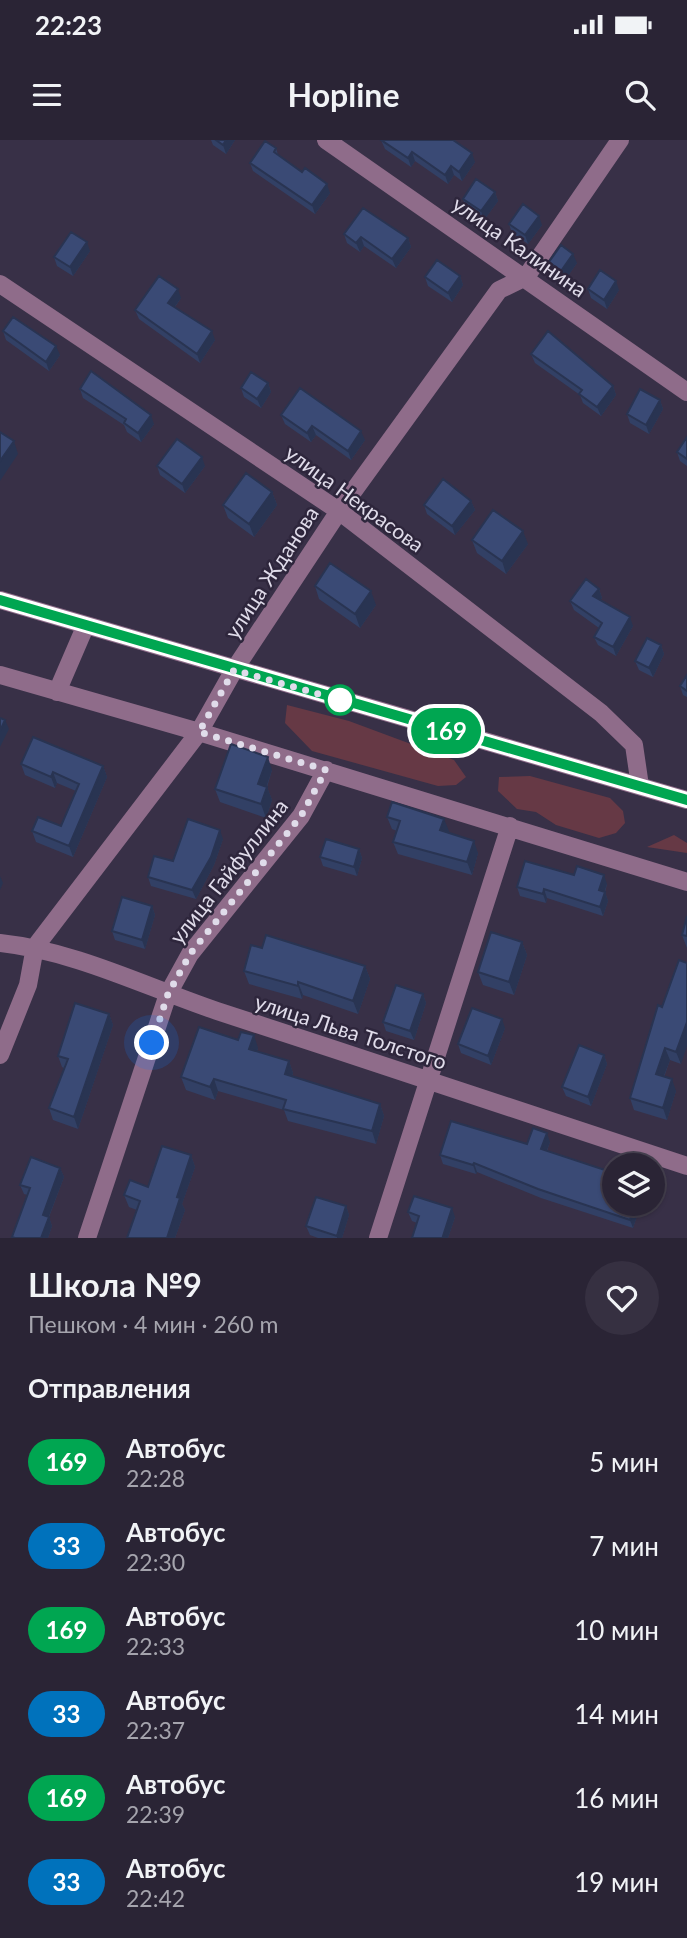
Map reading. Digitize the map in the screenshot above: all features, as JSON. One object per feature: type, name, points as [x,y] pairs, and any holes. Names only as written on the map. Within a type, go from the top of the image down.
[{"type":"street","name":"улица Калинина","points":[[326,140],[526,277],[687,392]]},
{"type":"street","name":"улица Жданова","points":[[0,1055],[28,985],[35,947],[199,732],[234,670],[339,511],[499,290],[526,277],[620,140]]},
{"type":"street","name":"улица Некрасова","points":[[0,284],[339,511],[601,713],[634,746],[640,786]]},
{"type":"street","points":[[0,600],[687,800]]},
{"type":"street","points":[[57,692],[86,627]]},
{"type":"street","points":[[0,676],[326,770],[687,882]]},
{"type":"street","name":"улица Гайфуллина","points":[[87,1238],[168,994],[190,954],[301,816],[326,770]]},
{"type":"street","points":[[379,1238],[510,826]]},
{"type":"street","name":"улица Льва Толстого","points":[[0,943],[35,947],[168,994],[687,1166]]},
{"type":"shaded area","points":[[287,705],[349,721],[454,760],[466,777],[456,785],[438,786],[312,751],[285,723]]},
{"type":"shaded area","points":[[530,776],[610,798],[623,811],[625,823],[616,833],[599,838],[556,825],[536,812],[517,809],[498,791],[499,777]]},
{"type":"shaded area","points":[[674,835],[687,843],[687,853],[647,847]]},
{"type":"building","points":[[381,140],[453,140],[472,153],[459,172],[451,166],[445,175],[412,152],[408,158]]},
{"type":"building","points":[[265,141],[276,148],[274,152],[302,172],[305,168],[327,184],[312,205],[250,163]]},
{"type":"building","points":[[476,179],[495,192],[481,211],[463,199]]},
{"type":"building","points":[[523,204],[539,216],[525,235],[509,224]]},
{"type":"building","points":[[363,208],[408,238],[392,259],[361,237],[356,243],[344,234]]},
{"type":"building","points":[[71,232],[87,242],[70,267],[54,257]]},
{"type":"building","points":[[561,245],[573,254],[561,271],[549,262]]},
{"type":"building","points":[[437,260],[460,276],[448,293],[425,277]]},
{"type":"building","points":[[600,270],[616,281],[604,300],[588,289]]},
{"type":"building","points":[[159,276],[178,289],[168,303],[212,331],[197,354],[135,310]]},
{"type":"building","points":[[13,317],[56,346],[46,362],[3,331]]},
{"type":"building","points":[[548,331],[613,386],[597,407],[579,394],[582,390],[531,354]]},
{"type":"building","points":[[91,371],[151,415],[138,433],[124,423],[126,419],[80,389]]},
{"type":"building","points":[[251,372],[268,383],[257,399],[241,388]]},
{"type":"building","points":[[300,388],[361,431],[348,451],[312,426],[307,433],[281,415]]},
{"type":"building","points":[[640,389],[660,400],[646,425],[627,414]]},
{"type":"building","points":[[0,432],[14,441],[0,461]]},
{"type":"building","points":[[687,437],[687,459],[677,452]]},
{"type":"building","points":[[177,439],[202,457],[182,484],[157,466]]},
{"type":"building","points":[[246,473],[272,492],[249,524],[223,505]]},
{"type":"building","points":[[443,479],[471,501],[452,526],[424,505]]},
{"type":"building","points":[[493,510],[523,531],[502,561],[472,540]]},
{"type":"building","points":[[330,563],[371,591],[355,614],[315,586]]},
{"type":"building","points":[[586,579],[599,589],[593,596],[630,617],[613,647],[594,637],[602,623],[570,601]]},
{"type":"building","points":[[647,638],[661,645],[649,668],[635,661]]},
{"type":"building","points":[[687,675],[687,691],[680,686]]},
{"type":"building","points":[[0,718],[5,720],[0,731]]},
{"type":"building","points":[[33,737],[103,766],[69,846],[32,831],[38,817],[61,826],[79,784],[53,772],[51,777],[21,764]]},
{"type":"building","points":[[231,744],[268,757],[258,784],[267,787],[261,804],[215,789]]},
{"type":"building","points":[[392,802],[444,819],[440,830],[474,841],[467,862],[393,842],[400,821],[387,817]]},
{"type":"building","points":[[188,819],[220,830],[211,857],[192,890],[148,877],[154,856],[173,861]]},
{"type":"building","points":[[326,839],[359,849],[354,867],[320,857]]},
{"type":"building","points":[[525,861],[574,875],[577,866],[604,875],[599,890],[605,892],[600,907],[544,889],[543,894],[517,887]]},
{"type":"building","points":[[122,897],[152,906],[142,940],[112,931]]},
{"type":"building","points":[[687,916],[687,936],[682,935]]},
{"type":"building","points":[[491,932],[522,942],[509,982],[478,972]]},
{"type":"building","points":[[266,935],[365,966],[353,1001],[298,982],[298,986],[244,971],[251,945],[262,948]]},
{"type":"building","points":[[679,960],[687,963],[687,1022],[676,1052],[665,1048],[656,1074],[672,1079],[663,1108],[630,1098],[658,1005],[662,1007]]},
{"type":"building","points":[[396,985],[423,994],[410,1031],[383,1022]]},
{"type":"building","points":[[75,1003],[109,1014],[74,1117],[49,1108],[68,1059],[58,1056]]},
{"type":"building","points":[[472,1008],[502,1019],[488,1056],[458,1044]]},
{"type":"building","points":[[199,1027],[238,1040],[241,1032],[254,1035],[249,1049],[289,1061],[285,1074],[380,1104],[372,1131],[283,1109],[286,1100],[214,1079],[210,1087],[181,1077]]},
{"type":"building","points":[[579,1045],[604,1055],[588,1097],[562,1087]]},
{"type":"building","points":[[451,1121],[527,1144],[533,1128],[547,1133],[541,1149],[602,1169],[602,1211],[474,1163],[473,1165],[440,1155]]},
{"type":"building","points":[[162,1146],[191,1155],[167,1238],[127,1238],[140,1201],[124,1195],[130,1180],[148,1187]]},
{"type":"building","points":[[31,1157],[60,1168],[43,1215],[49,1217],[41,1238],[15,1238],[12,1237],[30,1188],[20,1185]]},
{"type":"building","points":[[414,1196],[452,1208],[443,1236],[446,1238],[412,1238],[419,1216],[408,1212]]},
{"type":"building","points":[[316,1197],[346,1206],[337,1236],[306,1226]]},
{"type":"bus line","name":"169","points":[[0,600],[687,800]]},
{"type":"route","points":[[152,1043],[168,994],[190,954],[301,816],[326,770],[199,732],[234,670],[340,700]]}]
